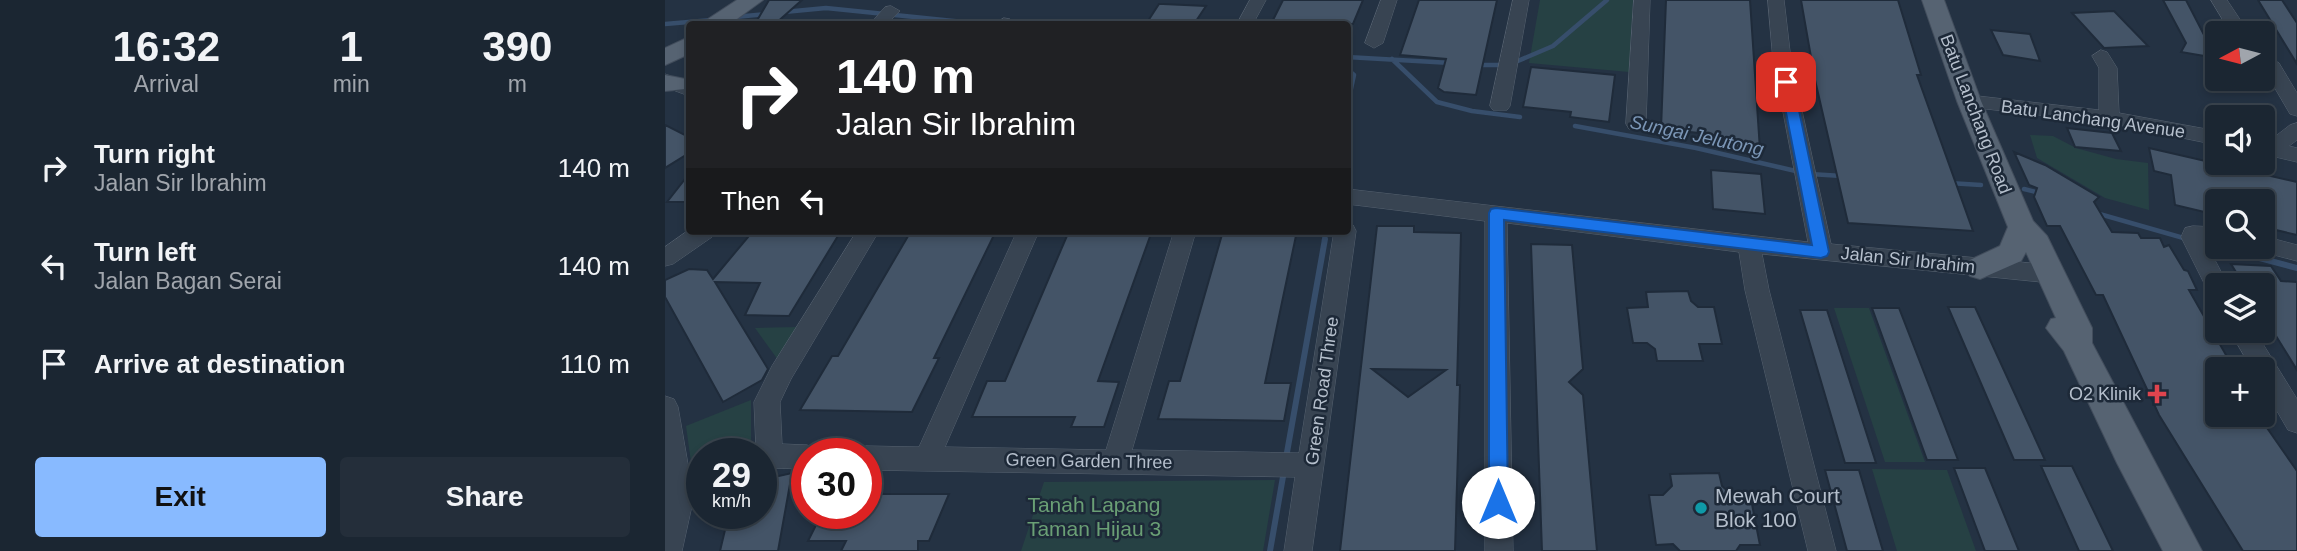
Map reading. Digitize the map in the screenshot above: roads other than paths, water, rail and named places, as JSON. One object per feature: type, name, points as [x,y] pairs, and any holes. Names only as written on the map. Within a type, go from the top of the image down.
[{"type":"main road","name":"Batu Lanchang Road","points":[[1933,0],[2020,232],[2076,328],[2075,343],[2129,452],[2183,551]]},
{"type":"main road","points":[[665,51],[686,43]]},
{"type":"main road","points":[[670,79],[686,48]]},
{"type":"main road","points":[[1980,268],[2011,253],[2020,232]]},
{"type":"street","points":[[1247,21],[1258,0]]},
{"type":"street","points":[[1374,43],[1389,0]]},
{"type":"street","points":[[1500,106],[1521,0]]},
{"type":"street","points":[[1636,124],[1642,0]]},
{"type":"street","points":[[1776,0],[1782,60],[1821,252]]},
{"type":"street","points":[[2219,0],[2232,21]]},
{"type":"street","points":[[2101,56],[2108,68],[2109,117]]},
{"type":"street","points":[[2275,65],[2297,70]]},
{"type":"street","points":[[2275,74],[2297,110]]},
{"type":"street","name":"Batu Lanchang Avenue","points":[[1969,101],[2109,117],[2205,136]]},
{"type":"street","points":[[2275,143],[2297,130]]},
{"type":"street","points":[[2275,150],[2297,155]]},
{"type":"street","name":"Jalan Sir Ibrahim","points":[[1351,202],[1496,213],[1749,245],[2043,273]]},
{"type":"street","points":[[1496,213],[1499,551]]},
{"type":"street","points":[[665,258],[698,235]]},
{"type":"street","points":[[766,438],[767,402],[781,373],[866,235]]},
{"type":"street","points":[[927,458],[1026,235]]},
{"type":"street","points":[[1116,461],[1184,235]]},
{"type":"street","name":"Green Road Three","points":[[1299,551],[1293,464],[1344,235]]},
{"type":"street","points":[[2205,238],[2195,241],[2210,273]]},
{"type":"street","points":[[1749,245],[1757,290],[1822,551]]},
{"type":"street","points":[[2275,247],[2297,253]]},
{"type":"street","points":[[2249,343],[2297,422]]},
{"type":"street","points":[[665,407],[681,503],[668,551]]},
{"type":"street","name":"Green Garden Three","points":[[882,458],[1293,464]]},
{"type":"waterway","name":"Sungai Jelutong","points":[[1513,63],[1553,46],[1607,0]]},
{"type":"waterway","name":"Sungai Jelutong","points":[[784,12],[826,8],[954,21]]},
{"type":"waterway","name":"Sungai Jelutong","points":[[735,17],[767,14]]},
{"type":"waterway","name":"Sungai Jelutong","points":[[700,21],[712,20]]},
{"type":"waterway","name":"Sungai Jelutong","points":[[665,24],[686,22]]},
{"type":"waterway","name":"Sungai Jelutong","points":[[1351,57],[1393,60]]},
{"type":"waterway","name":"Sungai Jelutong","points":[[1393,60],[1451,63]]},
{"type":"waterway","name":"Sungai Jelutong","points":[[1393,60],[1437,102],[1472,111],[1520,117]]},
{"type":"waterway","name":"Sungai Jelutong","points":[[1478,65],[1503,65]]},
{"type":"waterway","points":[[1351,72],[1354,75],[1351,89]]},
{"type":"waterway","name":"Sungai Jelutong","points":[[1575,126],[1696,148],[1800,172]]},
{"type":"waterway","name":"Sungai Jelutong","points":[[1810,174],[1842,176]]},
{"type":"waterway","name":"Sungai Jelutong","points":[[1949,183],[1981,185]]},
{"type":"waterway","name":"Sungai Jelutong","points":[[2024,189],[2040,193]]},
{"type":"waterway","name":"Sungai Jelutong","points":[[2096,213],[2187,239]]},
{"type":"waterway","points":[[1324,240],[1325,235]]},
{"type":"waterway","points":[[1286,458],[1325,239]]},
{"type":"waterway","name":"Sungai Jelutong","points":[[2200,242],[2205,243]]},
{"type":"waterway","name":"Sungai Jelutong","points":[[2263,259],[2297,268]]},
{"type":"waterway","points":[[1270,551],[1284,471]]},
{"type":"place","name":"O2 Klinik","points":[[2157,394]]},
{"type":"place","name":"Mewah Court Blok 100","points":[[1701,508]]},
{"type":"park label","name":"Tanah Lapang Taman Hijau 3","points":[[1094,517]]}]
